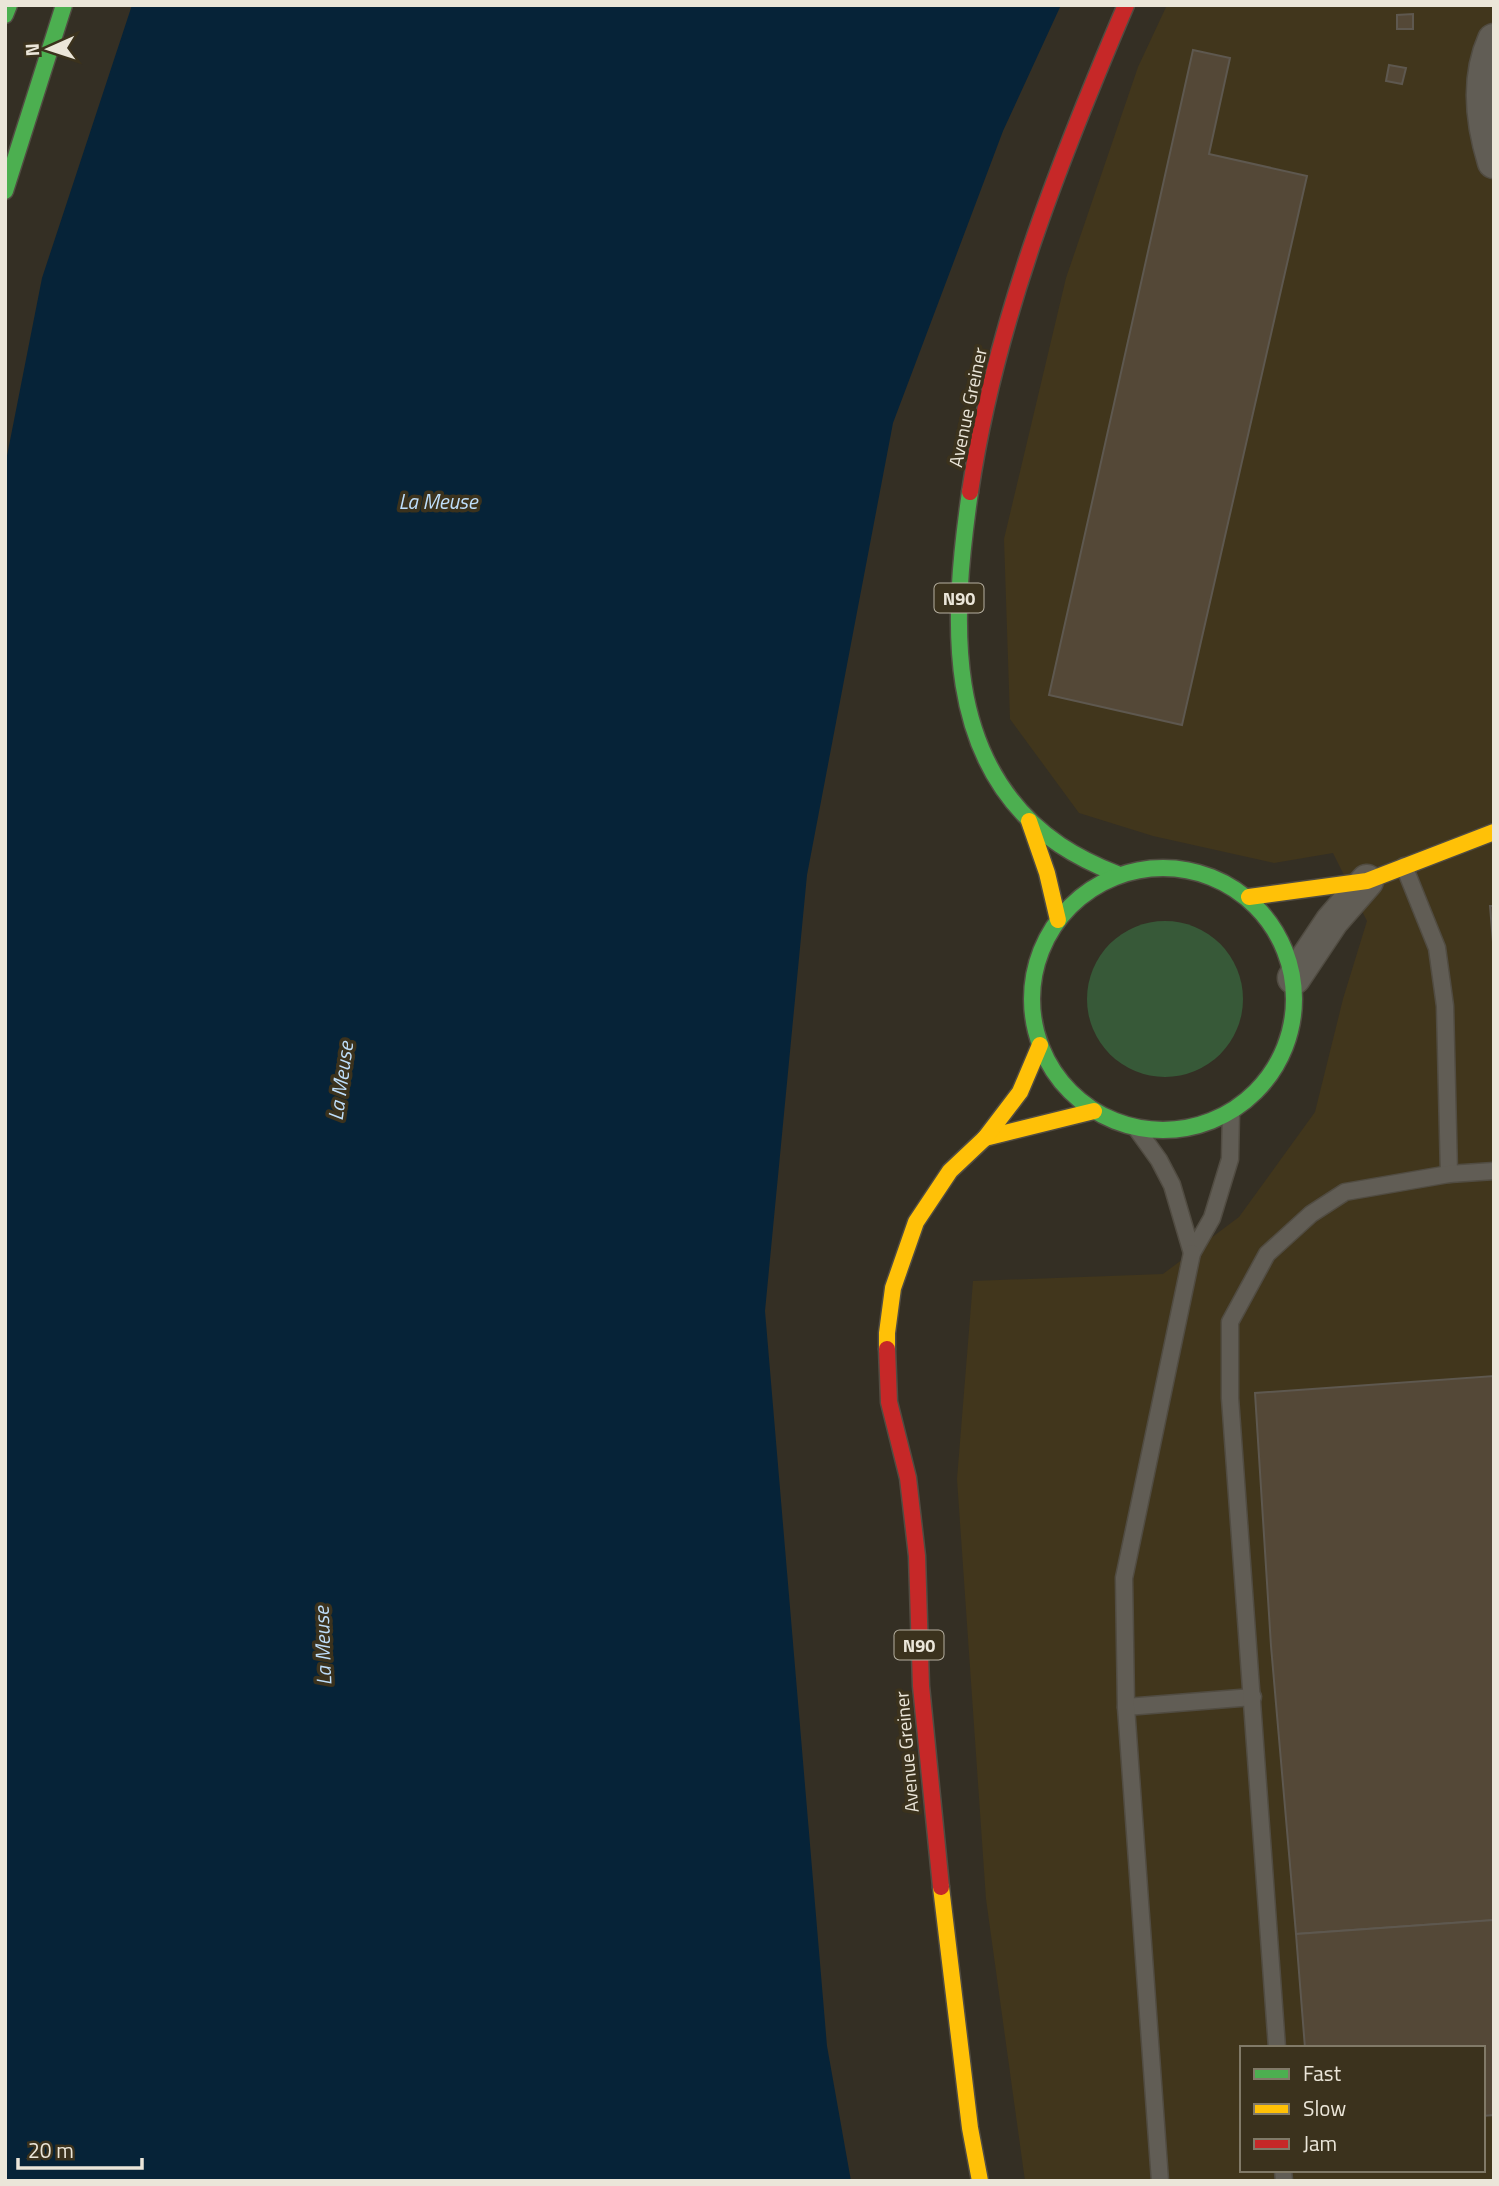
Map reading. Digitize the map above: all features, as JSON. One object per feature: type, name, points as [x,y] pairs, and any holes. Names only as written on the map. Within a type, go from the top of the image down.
[{"type":"main road","points":[[5,15],[9,5]]},
{"type":"main road","points":[[5,191],[64,5]]},
{"type":"main road","name":"Avenue Greiner","points":[[1117,874],[1073,853],[1029,821],[1000,782],[983,754],[973,725],[964,689],[957,628],[967,510],[989,394],[1015,296],[1074,133],[1126,5]]},
{"type":"main road","name":"Avenue Greiner","points":[[1029,821],[1047,873],[1058,920]]},
{"type":"main road","points":[[1249,897],[1367,881],[1494,832]]},
{"type":"main road","points":[[1163,866],[1209,874],[1249,897],[1279,934],[1294,978],[1294,1017],[1283,1055],[1261,1087],[1231,1112],[1201,1126],[1168,1131],[1136,1128],[1094,1111],[1072,1093],[1053,1071],[1040,1045],[1032,1013],[1033,981],[1041,948],[1058,920],[1084,893],[1117,874],[1163,866]]},
{"type":"main road","name":"Avenue Greiner","points":[[980,2181],[970,2128],[946,1936],[921,1686],[917,1556],[908,1478],[889,1402],[887,1333],[893,1288],[916,1222],[950,1171],[985,1138],[1020,1092],[1040,1045]]},
{"type":"main road","name":"Avenue Greiner","points":[[985,1138],[1094,1111]]},
{"type":"street","points":[[1494,40],[1487,55],[1483,96],[1487,139],[1494,162]]},
{"type":"street","points":[[1294,978],[1332,921],[1367,881]]},
{"type":"lane","points":[[1404,866],[1437,948],[1445,1006],[1449,1174]]},
{"type":"lane","points":[[1160,2181],[1126,1707],[1124,1578],[1192,1253],[1212,1218],[1230,1159],[1231,1112]]},
{"type":"lane","points":[[1136,1128],[1159,1160],[1172,1185],[1192,1253]]},
{"type":"lane","points":[[1277,2046],[1230,1398],[1230,1322],[1267,1254],[1311,1214],[1345,1192],[1449,1174],[1494,1171]]},
{"type":"lane","points":[[1126,1707],[1253,1697]]},
{"type":"shaded area","points":[[1167,5],[1494,5],[1494,2181],[1025,2181],[986,1899],[957,1479],[973,1281],[1163,1274],[1239,1217],[1315,1112],[1343,999],[1367,921],[1333,853],[1274,863],[1153,836],[1079,813],[1010,719],[1004,539],[1066,278],[1138,67]]},
{"type":"green space","points":[[1165,921],[1195,927],[1220,944],[1237,969],[1243,999],[1237,1029],[1220,1054],[1195,1071],[1165,1077],[1135,1071],[1110,1054],[1093,1029],[1087,999],[1093,969],[1110,944],[1135,927]]},
{"type":"water","name":"La Meuse","points":[[132,5],[1061,5],[1003,131],[893,423],[807,875],[765,1311],[827,2046],[851,2181],[5,2181],[5,466],[42,278]]},
{"type":"building","points":[[1413,14],[1413,29],[1397,29],[1397,15]]},
{"type":"building","points":[[1193,50],[1230,58],[1209,154],[1307,176],[1182,725],[1049,695]]},
{"type":"building","points":[[1389,65],[1406,68],[1402,84],[1386,81]]},
{"type":"building","points":[[1490,906],[1494,906],[1494,954]]},
{"type":"building","points":[[1494,1376],[1494,1920],[1296,1934],[1271,1646],[1255,1393]]},
{"type":"building","points":[[1494,1920],[1494,2115],[1485,2116],[1485,2046],[1305,2046],[1296,1934]]},
{"type":"traffic: fast","points":[[5,15],[9,5]]},
{"type":"traffic: fast","points":[[5,191],[64,5]]},
{"type":"traffic: fast","points":[[970,492],[960,588],[959,637],[964,685],[974,731],[993,773],[1021,812],[1060,845],[1117,874]]},
{"type":"traffic: fast","points":[[1150,868],[1176,868],[1201,873],[1225,883],[1256,906],[1279,937],[1289,961],[1294,999],[1289,1037],[1279,1061],[1256,1092],[1225,1115],[1201,1125],[1176,1130],[1150,1130],[1125,1125],[1101,1115],[1080,1101],[1061,1082],[1047,1061],[1037,1037],[1032,1012],[1032,986],[1037,961],[1047,937],[1061,916],[1080,897],[1101,883],[1125,873],[1150,868]]},
{"type":"traffic: slow","points":[[1029,821],[1047,873],[1058,920]]},
{"type":"traffic: slow","points":[[1249,897],[1367,881],[1494,832]]},
{"type":"traffic: slow","points":[[887,1349],[893,1288],[916,1222],[950,1171],[985,1138],[1020,1092],[1040,1045]]},
{"type":"traffic: slow","points":[[985,1138],[1094,1111]]},
{"type":"traffic: slow","points":[[941,1887],[970,2128],[980,2181]]},
{"type":"traffic: jam","points":[[970,492],[995,367],[1032,244],[1126,5]]},
{"type":"traffic: jam","points":[[887,1349],[889,1402],[908,1478],[917,1556],[921,1686],[941,1887]]}]
